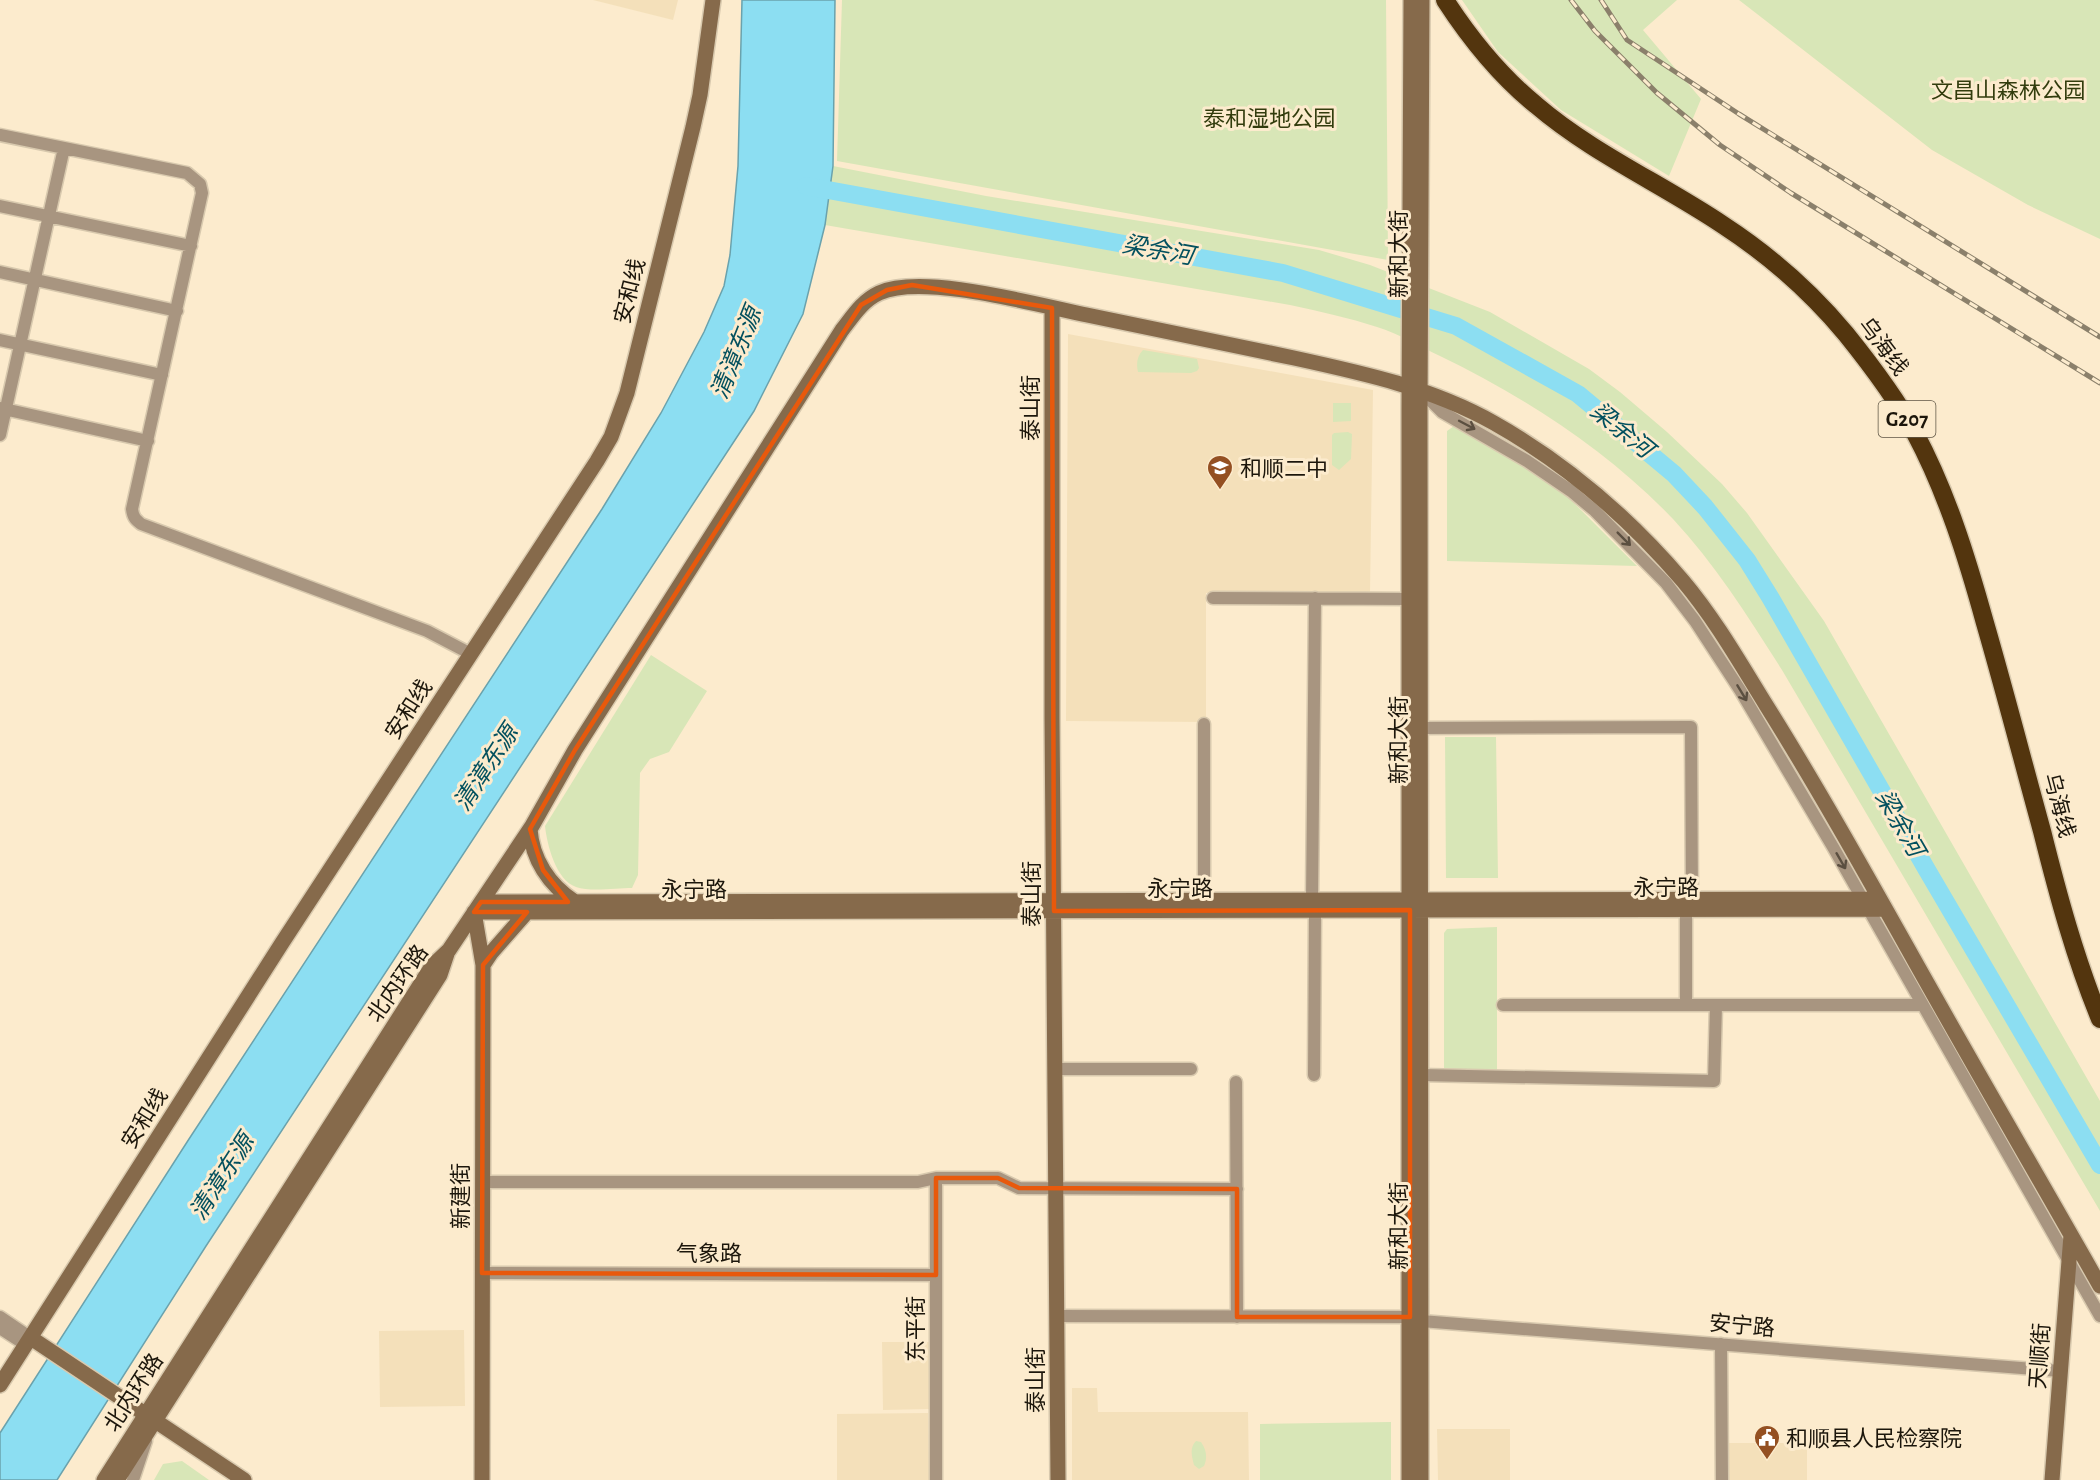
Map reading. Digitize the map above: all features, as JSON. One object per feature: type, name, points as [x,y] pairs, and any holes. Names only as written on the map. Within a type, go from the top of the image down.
[{"type":"highway","name":"乌海线","points":[[1445,0],[1479,50],[1512,85],[1536,106],[1596,147],[1724,225],[1794,280],[1844,332],[1903,412],[1935,474],[1957,528],[2003,686],[2071,941],[2100,1019]]},
{"type":"main road","name":"安和线","points":[[0,1385],[282,943],[611,437],[620,416],[693,127],[700,95],[713,0]]},
{"type":"main road","name":"新和大街","points":[[1409,1480],[1421,1075],[1415,905],[1421,728],[1411,0]]},
{"type":"main road","name":"新和大街","points":[[1415,274],[1422,0]]},
{"type":"main road","name":"北内环路","points":[[117,1480],[148,1422],[432,966],[449,950],[530,829],[575,750],[842,330],[861,305],[869,299],[886,290],[912,285],[962,290],[1274,353],[1383,378],[1415,388],[1496,424],[1556,464],[1614,511],[1670,566],[1692,592],[1731,649],[1797,755],[1874,904],[2100,1286]]},
{"type":"main road","name":"泰山街","points":[[1052,308],[1058,1480]]},
{"type":"main road","name":"新和大街","points":[[1415,388],[1410,599],[1415,905],[1415,1319],[1421,1480]]},
{"type":"main road","points":[[530,829],[532,843],[543,870],[558,890],[575,902]]},
{"type":"main road","name":"永宁路","points":[[477,907],[575,902],[1054,906],[1204,900],[1314,905]]},
{"type":"main road","name":"永宁路","points":[[477,907],[527,912],[1054,906],[1874,904]]},
{"type":"main road","name":"新建街","points":[[477,907],[483,965],[482,1480]]},
{"type":"main road","points":[[483,965],[527,912]]},
{"type":"main road","name":"天顺街","points":[[2052,1480],[2071,1235]]},
{"type":"main road","points":[[28,1341],[148,1422],[228,1480]]},
{"type":"main road","name":"北内环路","points":[[104,1480],[148,1422]]},
{"type":"main road","points":[[148,1422],[244,1480]]},
{"type":"street","points":[[0,135],[187,173],[200,184],[202,193],[132,509],[133,516],[141,524],[427,632],[471,654]]},
{"type":"street","points":[[0,435],[3,409],[20,345],[64,148]]},
{"type":"street","points":[[0,206],[190,246]]},
{"type":"street","points":[[0,272],[177,310]]},
{"type":"street","points":[[0,340],[162,375]]},
{"type":"street","points":[[3,409],[148,441]]},
{"type":"street","points":[[1213,598],[1410,599]]},
{"type":"street","points":[[1314,1075],[1315,598]]},
{"type":"street","points":[[1204,724],[1204,900]]},
{"type":"street","points":[[1421,728],[1691,727],[1686,1005]]},
{"type":"street","points":[[1874,904],[1923,1005],[2100,1316]]},
{"type":"street","points":[[1503,1005],[1923,1005]]},
{"type":"street","points":[[1421,1075],[1714,1081],[1716,1005]]},
{"type":"street","points":[[1055,1069],[1191,1069]]},
{"type":"street","points":[[1236,1082],[1237,1317]]},
{"type":"street","points":[[482,1182],[918,1182],[936,1179],[999,1178],[1019,1188],[1237,1189]]},
{"type":"street","name":"东平街","points":[[936,1179],[936,1480]]},
{"type":"street","name":"气象路","points":[[482,1273],[936,1275]]},
{"type":"street","name":"安宁路","points":[[1057,1316],[1415,1319],[2060,1371]]},
{"type":"street","points":[[0,1317],[28,1341]]},
{"type":"street","points":[[0,1328],[28,1341]]},
{"type":"street","points":[[1721,1344],[1722,1480]]},
{"type":"street","points":[[134,1480],[148,1422]]},
{"type":"highlighted area","points":[[912,285],[1052,308],[1054,911],[1410,910],[1410,1317],[1237,1317],[1237,1189],[1019,1188],[998,1178],[936,1178],[936,1275],[482,1273],[483,965],[527,912],[474,912],[481,902],[568,902],[543,870],[530,829],[575,750],[861,305],[887,290]]},
{"type":"shaded area","points":[[593,0],[678,0],[673,20]]},
{"type":"shaded area","name":"和顺二中","points":[[1068,334],[1373,390],[1370,593],[1206,593],[1206,722],[1066,721]]},
{"type":"shaded area","points":[[464,1330],[465,1406],[380,1407],[379,1331]]},
{"type":"shaded area","points":[[882,1342],[929,1342],[929,1409],[883,1410]]},
{"type":"shaded area","points":[[1072,1388],[1097,1388],[1098,1412],[1248,1412],[1249,1480],[1072,1480]]},
{"type":"shaded area","points":[[928,1413],[929,1480],[837,1480],[837,1414]]},
{"type":"shaded area","points":[[1437,1429],[1510,1429],[1510,1480],[1438,1480]]},
{"type":"shaded area","name":"和顺县人民检察院","points":[[1727,1443],[1807,1443],[1807,1480],[1727,1480]]},
{"type":"green space","name":"泰和湿地公园","points":[[842,0],[1386,0],[1388,260],[837,161]]},
{"type":"green space","points":[[1462,0],[1677,0],[1643,30],[1701,99],[1669,176],[1561,110],[1498,52]]},
{"type":"green space","name":"文昌山森林公园","points":[[1739,0],[2100,0],[2100,239],[2028,205],[1932,150]]},
{"type":"green space","points":[[833,166],[986,196],[1319,250],[1370,265],[1490,312],[1589,369],[1620,392],[1722,484],[1747,513],[1824,621],[2100,1101],[2100,1211],[1757,631],[1731,592],[1688,536],[1648,494],[1621,470],[1564,427],[1503,389],[1401,337],[1366,324],[1290,305],[825,225]]},
{"type":"green space","points":[[1143,350],[1197,359],[1199,368],[1191,373],[1138,372],[1139,355]]},
{"type":"green space","points":[[1333,403],[1351,403],[1351,421],[1333,422]]},
{"type":"green space","points":[[1454,426],[1519,462],[1569,498],[1637,566],[1447,561],[1447,431]]},
{"type":"green space","points":[[1348,432],[1352,434],[1351,459],[1339,470],[1332,465],[1332,435]]},
{"type":"green space","points":[[651,655],[707,691],[669,752],[650,759],[640,773],[638,875],[632,888],[596,890],[576,887],[569,883],[558,870],[550,852],[545,826]]},
{"type":"green space","points":[[1445,737],[1496,737],[1498,878],[1446,878]]},
{"type":"green space","points":[[1497,927],[1497,1070],[1444,1069],[1444,933],[1447,929]]},
{"type":"green space","points":[[1391,1422],[1391,1480],[1260,1480],[1260,1424]]},
{"type":"green space","points":[[1196,1441],[1201,1442],[1206,1453],[1204,1466],[1199,1469],[1194,1465],[1192,1456],[1192,1447]]},
{"type":"green space","points":[[182,1461],[209,1480],[154,1480],[163,1464]]},
{"type":"water","name":"清漳东源","points":[[742,0],[835,0],[833,166],[825,225],[803,314],[754,411],[206,1246],[57,1480],[0,1480],[0,1433],[189,1139],[602,509],[661,413],[704,332],[724,286],[730,255],[738,166]]},
{"type":"waterway","name":"梁余河","points":[[806,186],[1283,273],[1456,326],[1578,394],[1674,474],[1705,507],[1747,560],[2100,1165]]},
{"type":"railway","points":[[1571,0],[1595,31],[1657,93],[1720,145],[1791,193],[2100,383]]},
{"type":"railway","points":[[1601,0],[1627,40],[1739,114],[2100,337]]},
{"type":"place","name":"和顺二中","points":[[1220,491]]},
{"type":"place","name":"和顺县人民检察院","points":[[1767,1461]]}]
